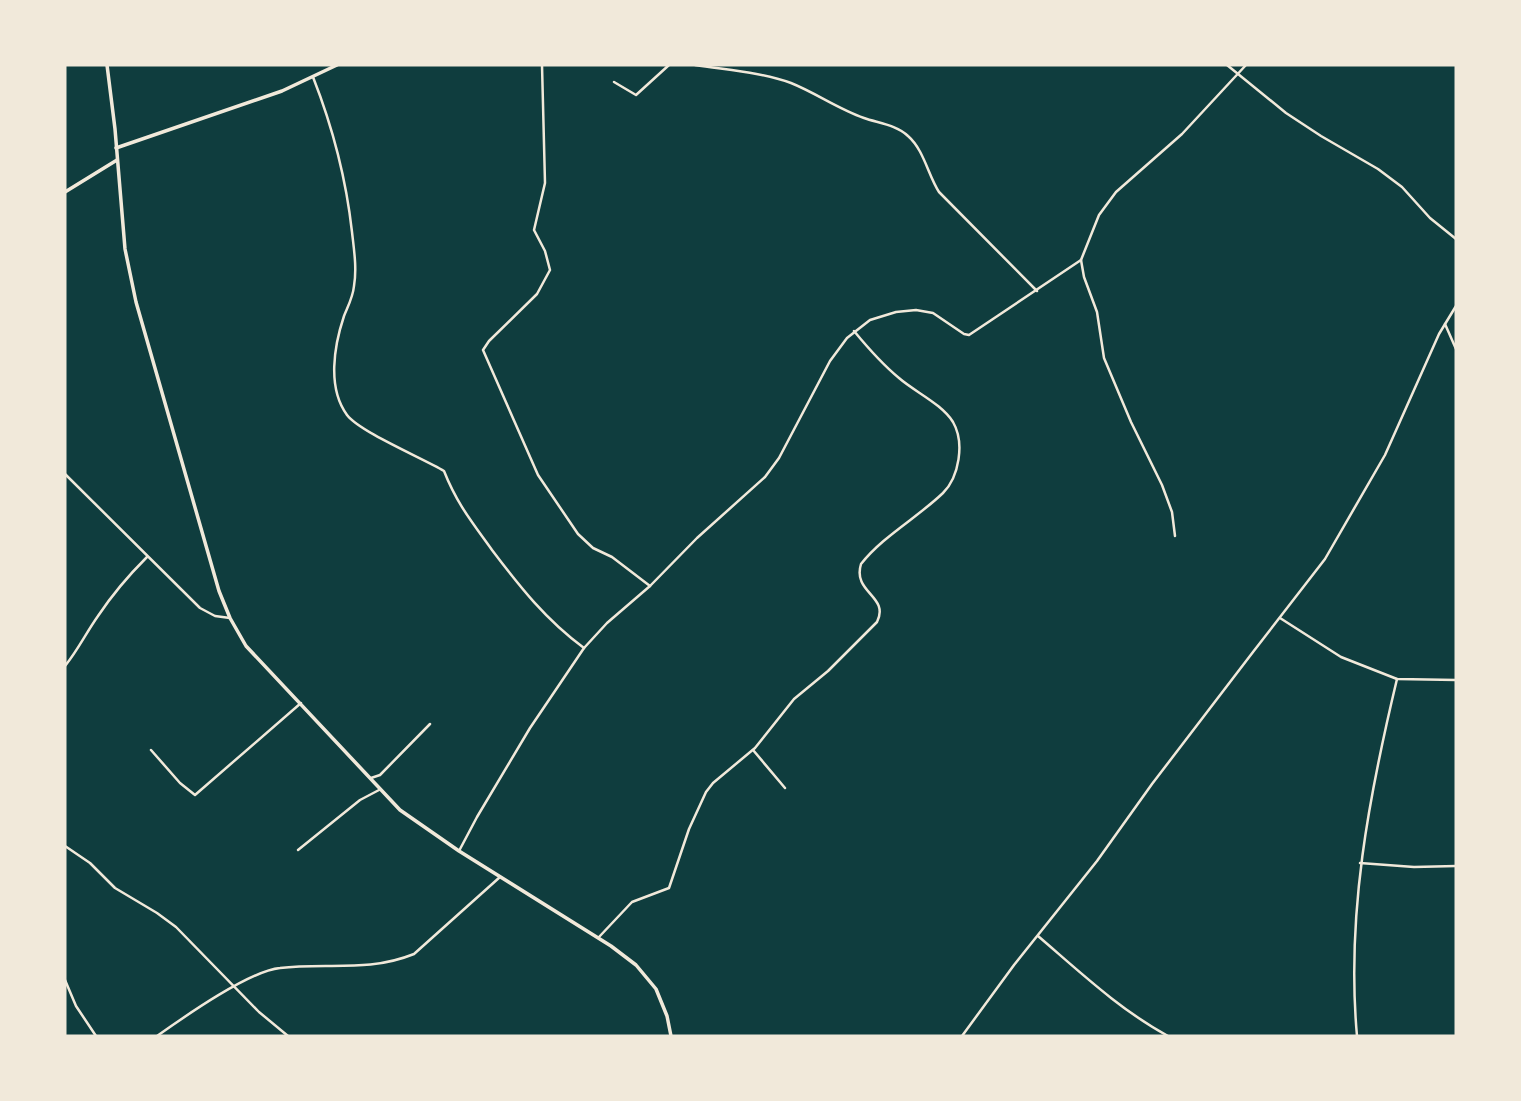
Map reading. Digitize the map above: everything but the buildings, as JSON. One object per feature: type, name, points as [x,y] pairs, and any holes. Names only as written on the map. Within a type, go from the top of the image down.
[{"type":"main road","points":[[107,65],[125,249],[136,302],[219,591],[246,646],[400,810],[459,851],[598,937],[636,965],[656,989],[667,1016],[671,1036]]},
{"type":"main road","points":[[116,148],[282,90],[337,65]]},
{"type":"main road","points":[[65,192],[117,160]]},
{"type":"street","points":[[542,65],[545,183],[534,230],[545,251],[550,270],[537,294],[483,349],[538,475],[578,534],[593,548],[612,557],[650,586]]},
{"type":"street","points":[[614,82],[636,95],[669,65]]},
{"type":"street","points":[[695,65],[790,83],[863,118],[907,135],[916,145],[930,177],[945,200],[1037,291]]},
{"type":"street","points":[[1227,65],[1286,113],[1378,169],[1402,187],[1430,218],[1456,239]]},
{"type":"street","points":[[1175,536],[1172,512],[1162,485],[1104,358],[1097,312],[1084,277],[1081,260],[1099,215],[1116,192],[1182,134],[1246,65]]},
{"type":"street","points":[[313,77],[345,178],[355,268],[355,285],[335,353],[340,402],[348,416],[360,426],[444,471],[454,498],[522,591],[562,632],[584,648]]},
{"type":"street","points":[[459,851],[530,728],[584,648],[607,623],[765,477],[779,458],[830,361],[854,331],[870,320],[896,312],[916,310],[933,313],[969,335],[1081,260]]},
{"type":"street","points":[[962,1036],[1325,559],[1389,447],[1445,324],[1456,306]]},
{"type":"street","points":[[1445,324],[1456,349]]},
{"type":"street","points":[[598,937],[632,902],[662,892],[672,884],[689,829],[706,792],[726,771],[753,750],[799,694],[828,671],[877,622],[880,617],[879,606],[861,584],[861,564],[945,491],[953,480],[957,468],[958,442],[952,421],[898,378],[854,331]]},
{"type":"street","points":[[65,474],[200,608],[215,616],[230,618]]},
{"type":"street","points":[[65,666],[78,651],[98,615],[146,557]]},
{"type":"street","points":[[1280,618],[1341,657],[1397,678],[1456,680]]},
{"type":"street","points":[[1357,1036],[1354,995],[1360,863],[1368,810],[1397,678]]},
{"type":"street","points":[[151,750],[180,783],[195,795],[301,703]]},
{"type":"street","points":[[370,779],[380,775],[430,724]]},
{"type":"street","points":[[753,750],[785,788]]},
{"type":"street","points":[[298,850],[360,800],[380,790]]},
{"type":"street","points":[[65,846],[90,863],[115,888],[176,927],[234,987],[288,1036]]},
{"type":"street","points":[[1360,863],[1414,867],[1456,866]]},
{"type":"street","points":[[157,1036],[234,987],[264,972],[279,968],[362,966],[414,954],[500,877]]},
{"type":"street","points":[[1038,936],[1107,995],[1168,1036]]},
{"type":"street","points":[[65,980],[76,1006],[96,1036]]}]
